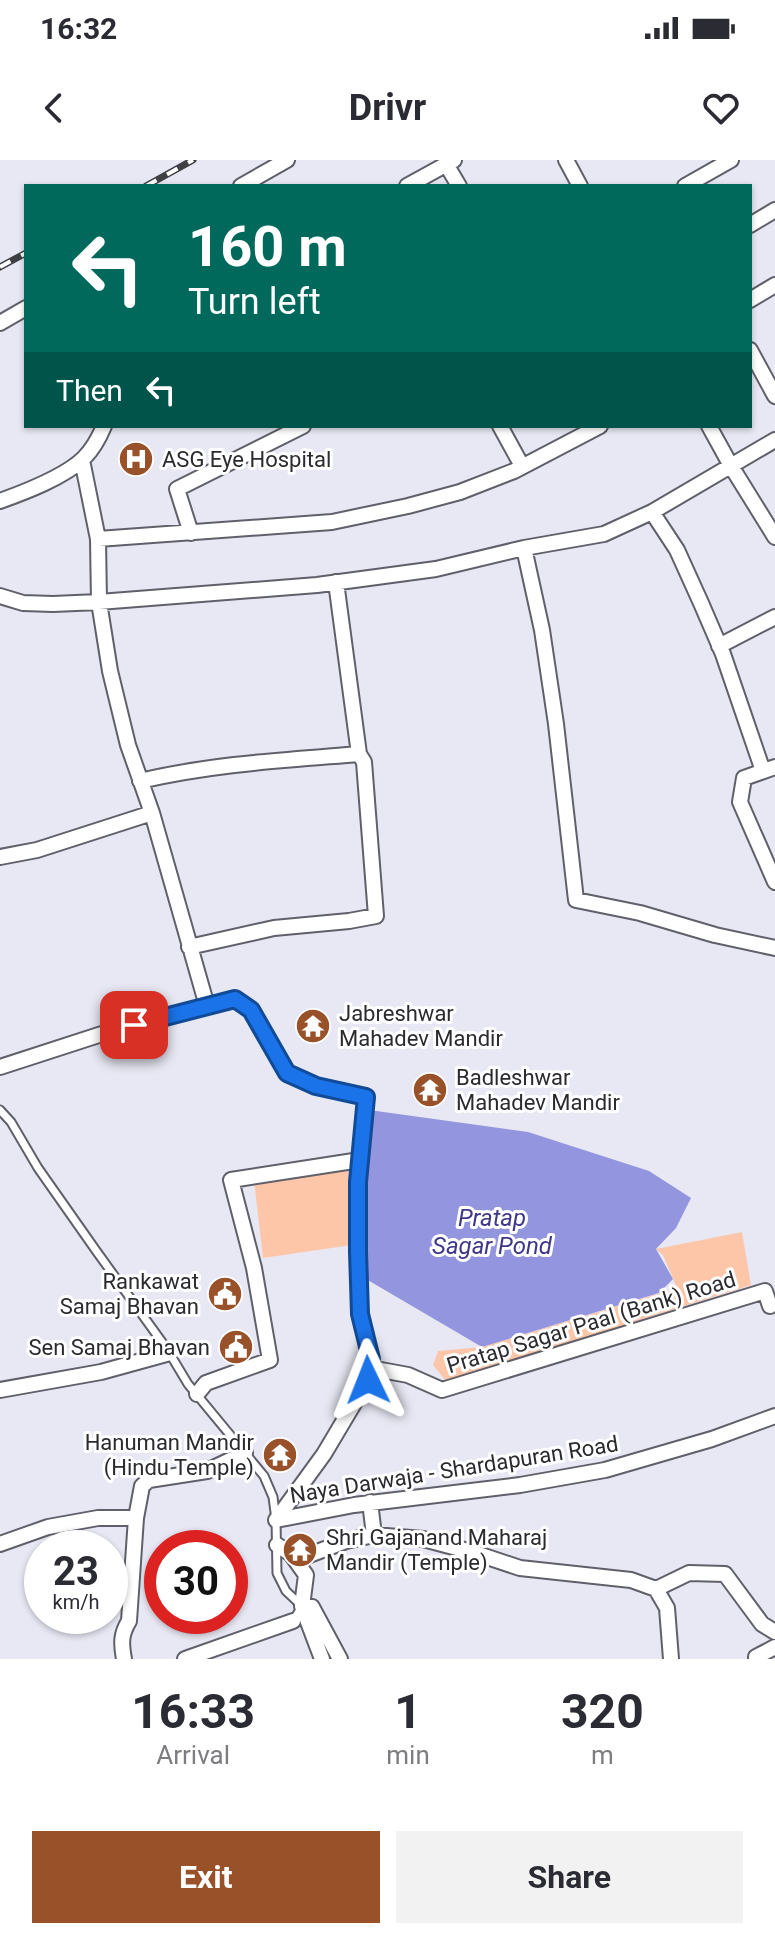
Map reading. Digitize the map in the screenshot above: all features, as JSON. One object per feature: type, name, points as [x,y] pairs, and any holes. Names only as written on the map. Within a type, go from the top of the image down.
[{"type":"street","points":[[245,184],[287,160]]},
{"type":"street","points":[[566,160],[579,184]]},
{"type":"street","points":[[411,184],[450,162],[458,184]]},
{"type":"street","points":[[688,184],[721,163]]},
{"type":"street","points":[[752,224],[775,210]]},
{"type":"street","points":[[752,299],[775,285]]},
{"type":"street","points":[[0,323],[24,309]]},
{"type":"street","points":[[752,352],[771,375],[775,396]]},
{"type":"street","points":[[0,501],[27,492],[82,460],[103,428]]},
{"type":"street","points":[[191,533],[177,489],[299,428]]},
{"type":"street","points":[[501,428],[522,466]]},
{"type":"street","points":[[98,539],[332,522],[460,492],[522,466],[596,428]]},
{"type":"street","points":[[710,428],[775,537]]},
{"type":"street","points":[[0,596],[23,603],[99,602],[336,582],[436,569],[524,548],[604,534],[652,512],[775,440]]},
{"type":"street","points":[[82,460],[98,539],[99,602],[110,671],[128,745],[152,813],[207,1006]]},
{"type":"street","points":[[652,512],[677,550],[769,769],[744,778],[740,802],[775,882]]},
{"type":"street","points":[[524,548],[542,630],[556,724],[576,900],[775,948]]},
{"type":"street","points":[[189,947],[274,928],[376,916],[364,762],[359,754],[336,582]]},
{"type":"street","points":[[719,646],[775,617]]},
{"type":"street","points":[[140,781],[222,767],[359,754]]},
{"type":"street","points":[[0,857],[37,850],[152,813]]},
{"type":"street","points":[[0,1067],[108,1032],[235,999],[251,1010],[287,1073],[316,1086],[366,1097],[358,1196],[360,1314],[371,1359],[368,1380],[324,1454],[276,1520]]},
{"type":"street","points":[[197,1394],[206,1383],[270,1360],[254,1268],[231,1180],[360,1160]]},
{"type":"street","name":"Pratap Sagar Paal (Bank) Road","points":[[370,1368],[408,1375],[442,1390],[765,1291],[773,1308]]},
{"type":"street","points":[[0,1390],[101,1372],[170,1353]]},
{"type":"street","name":"Naya Darwaja - Shardapuran Road","points":[[276,1520],[370,1502],[520,1485],[605,1470],[712,1439],[775,1416]]},
{"type":"street","points":[[124,1659],[122,1632],[129,1621],[136,1518],[142,1486],[149,1480],[207,1471],[245,1453]]},
{"type":"street","points":[[370,1502],[374,1535]]},
{"type":"street","points":[[0,1544],[48,1527],[98,1518],[136,1518]]},
{"type":"street","points":[[296,1560],[346,1541],[374,1535],[423,1539],[520,1568],[631,1580],[656,1589],[667,1608],[671,1659]]},
{"type":"street","points":[[277,1545],[291,1554],[306,1575],[302,1606],[322,1659]]},
{"type":"street","points":[[656,1589],[689,1573],[725,1574],[762,1624],[775,1632]]},
{"type":"street","points":[[302,1606],[312,1607],[340,1659]]},
{"type":"street","points":[[185,1659],[293,1621]]},
{"type":"street","points":[[756,1659],[775,1647]]},
{"type":"lane","points":[[0,1110],[170,1353],[188,1384],[264,1476],[273,1497],[277,1573],[286,1591],[302,1606],[293,1621]]},
{"type":"shaded area","points":[[349,1166],[352,1245],[263,1258],[254,1180]]},
{"type":"shaded area","points":[[742,1232],[751,1285],[446,1381],[433,1365],[438,1351],[482,1347],[677,1288],[663,1255],[656,1249]]},
{"type":"water","name":"Pratap Sagar Pond","points":[[369,1110],[528,1132],[649,1171],[691,1198],[676,1228],[656,1249],[673,1279],[659,1293],[482,1347],[366,1279]]},
{"type":"railway","points":[[150,184],[193,160]]},
{"type":"railway","points":[[0,267],[24,254]]},
{"type":"place","name":"ASG Eye Hospital","points":[[136,459]]},
{"type":"place","name":"Jabreshwar Mahadev Mandir","points":[[313,1026]]},
{"type":"place","name":"Badleshwar Mahadev Mandir","points":[[430,1090]]},
{"type":"place","name":"Rankawat Samaj Bhavan","points":[[225,1294]]},
{"type":"place","name":"Sen Samaj Bhavan","points":[[236,1347]]},
{"type":"place","name":"Hanuman Mandir (Hindu Temple)","points":[[280,1455]]},
{"type":"place","name":"Shri Gajanand Maharaj Mandir (Temple)","points":[[300,1550]]},
{"type":"route","points":[[134,1025],[235,999],[251,1010],[287,1073],[316,1086],[366,1097],[358,1182],[358,1252],[360,1314],[371,1359],[368,1380]]}]
